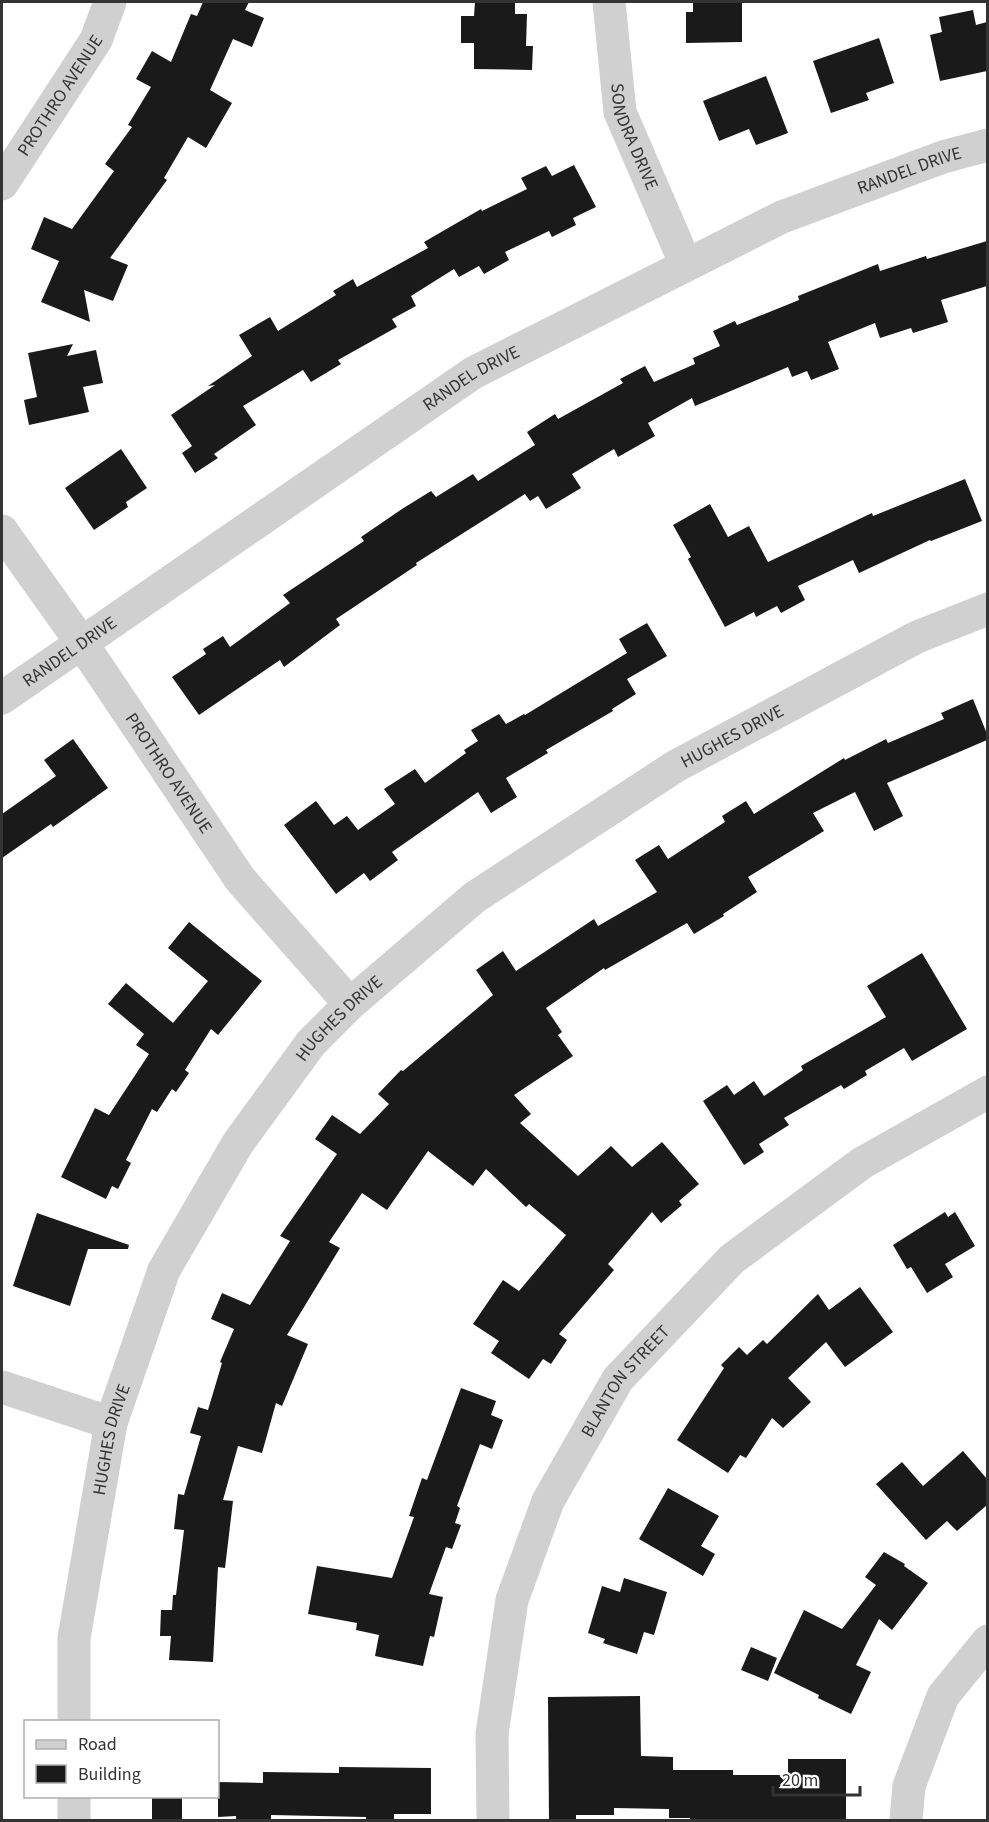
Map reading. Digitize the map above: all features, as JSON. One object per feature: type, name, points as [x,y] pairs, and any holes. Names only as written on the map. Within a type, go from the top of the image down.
[{"type":"street","name":"PROTHRO AVENUE","points":[[2,184],[96,40],[110,2]]},
{"type":"street","name":"SONDRA DRIVE","points":[[609,2],[620,112],[686,265]]},
{"type":"street","name":"RANDEL DRIVE","points":[[2,698],[473,373],[782,217],[943,157],[987,145]]},
{"type":"street","name":"PROTHRO AVENUE","points":[[2,531],[81,642],[240,879],[350,1004]]},
{"type":"street","name":"HUGHES DRIVE","points":[[74,1720],[74,1638],[111,1423],[170,1260],[238,1143],[311,1043],[350,1004],[475,897],[676,766],[917,637],[987,609]]},
{"type":"street","name":"BLANTON STREET","points":[[493,1821],[492,1734],[512,1600],[548,1501],[618,1379],[732,1260],[862,1163],[987,1092]]},
{"type":"street","points":[[2,1387],[111,1423]]},
{"type":"street","points":[[906,1821],[909,1786],[943,1696],[987,1641]]},
{"type":"street","points":[[74,1798],[74,1821]]},
{"type":"building","points":[[203,2],[249,2],[245,10],[264,18],[252,47],[233,39],[210,90],[232,103],[206,148],[188,137],[164,178],[167,180],[110,258],[128,265],[113,301],[84,290],[90,322],[41,302],[59,261],[31,249],[44,217],[72,229],[114,171],[105,164],[132,127],[128,125],[151,87],[136,79],[152,51],[171,62],[191,14],[197,16]]},
{"type":"building","points":[[475,2],[515,2],[515,14],[527,14],[526,46],[533,46],[532,70],[474,69],[474,43],[461,43],[461,16],[474,16]]},
{"type":"building","points":[[693,2],[742,2],[742,42],[686,43],[686,12],[693,12]]},
{"type":"building","points":[[973,10],[976,25],[987,22],[987,71],[940,81],[930,35],[942,32],[939,17]]},
{"type":"building","points":[[879,38],[894,83],[866,93],[869,100],[831,113],[813,61]]},
{"type":"building","points":[[766,76],[788,133],[756,145],[749,129],[719,141],[703,101]]},
{"type":"building","points":[[574,165],[596,207],[573,218],[576,225],[552,237],[549,231],[505,252],[509,260],[484,274],[479,266],[459,277],[454,269],[411,296],[416,306],[392,319],[397,327],[338,360],[341,364],[311,382],[303,370],[243,406],[256,425],[214,454],[218,458],[195,473],[182,453],[192,446],[171,415],[252,356],[239,335],[270,317],[278,331],[336,295],[333,291],[353,279],[357,287],[428,248],[424,242],[481,209],[482,211],[527,189],[521,178],[546,166],[552,176]]},
{"type":"building","points":[[987,241],[987,286],[941,300],[948,322],[913,333],[911,328],[880,338],[875,323],[828,342],[839,369],[811,380],[807,371],[792,377],[788,367],[695,406],[692,398],[648,423],[655,436],[618,457],[614,449],[572,474],[581,488],[546,509],[538,496],[530,501],[525,494],[416,563],[417,565],[336,619],[340,625],[284,667],[280,660],[199,715],[172,677],[206,654],[203,649],[223,636],[230,647],[290,603],[283,595],[364,541],[361,537],[402,509],[431,491],[436,497],[473,474],[478,481],[535,445],[527,432],[555,414],[558,419],[623,383],[620,379],[645,366],[654,382],[695,364],[693,358],[720,346],[713,331],[735,321],[737,325],[799,300],[798,296],[878,264],[880,271],[926,256],[927,259]]},
{"type":"building","points":[[73,344],[67,356],[96,350],[103,383],[83,387],[89,412],[29,425],[24,400],[37,397],[28,353]]},
{"type":"building","points":[[121,449],[147,488],[126,502],[128,507],[94,530],[65,488]]},
{"type":"building","points":[[965,479],[982,521],[930,540],[859,573],[853,560],[798,586],[805,600],[781,613],[777,606],[756,617],[754,612],[725,627],[688,559],[691,557],[673,525],[710,504],[728,537],[749,526],[768,562],[872,513],[873,516]]},
{"type":"building","points":[[647,623],[667,656],[627,679],[636,694],[612,709],[613,711],[546,750],[548,753],[506,778],[517,797],[491,813],[478,792],[392,852],[398,860],[370,881],[364,873],[336,894],[284,825],[316,801],[334,825],[347,816],[358,830],[395,804],[384,789],[415,769],[425,783],[466,753],[464,750],[478,741],[471,730],[499,714],[506,724],[525,715],[627,653],[619,639]]},
{"type":"building","points":[[973,699],[987,734],[987,740],[887,783],[903,816],[874,831],[855,792],[813,813],[824,831],[748,877],[757,892],[694,934],[687,923],[605,970],[604,968],[546,1008],[562,1032],[558,1035],[573,1056],[514,1095],[531,1114],[520,1123],[578,1176],[611,1146],[632,1167],[662,1142],[699,1184],[679,1201],[682,1205],[661,1223],[652,1212],[608,1264],[614,1270],[559,1334],[567,1340],[551,1364],[543,1359],[529,1379],[491,1353],[499,1341],[473,1324],[503,1280],[519,1291],[566,1235],[529,1204],[526,1207],[486,1169],[473,1186],[428,1151],[387,1210],[362,1193],[329,1242],[340,1248],[287,1335],[308,1344],[282,1406],[276,1403],[262,1453],[238,1446],[223,1500],[233,1501],[225,1568],[218,1567],[213,1662],[169,1660],[171,1636],[160,1636],[161,1610],[172,1610],[173,1595],[176,1595],[184,1530],[174,1529],[178,1494],[184,1495],[201,1436],[190,1433],[198,1407],[208,1410],[222,1363],[220,1362],[234,1329],[211,1319],[222,1293],[250,1305],[290,1241],[280,1236],[337,1154],[315,1139],[332,1115],[360,1134],[389,1104],[378,1094],[401,1070],[403,1071],[493,995],[476,970],[503,951],[516,971],[594,919],[598,926],[657,892],[635,860],[659,845],[668,859],[725,822],[722,816],[746,801],[754,814],[844,758],[845,760],[886,739],[888,743],[944,719],[941,713]]},
{"type":"building","points":[[73,739],[108,788],[53,827],[51,824],[2,858],[2,814],[56,776],[44,760]]},
{"type":"building","points":[[189,922],[262,981],[218,1035],[211,1029],[185,1070],[189,1073],[176,1092],[172,1089],[157,1112],[152,1109],[126,1160],[131,1163],[118,1189],[112,1186],[106,1199],[61,1177],[95,1108],[109,1115],[149,1054],[136,1045],[144,1034],[108,1004],[126,983],[173,1023],[208,981],[168,948]]},
{"type":"building","points":[[922,953],[967,1029],[912,1061],[904,1048],[865,1071],[867,1075],[844,1089],[841,1085],[784,1118],[789,1125],[759,1144],[764,1152],[744,1165],[703,1101],[727,1085],[734,1095],[754,1081],[764,1096],[803,1070],[801,1066],[886,1017],[867,986]]},
{"type":"building","points":[[945,1212],[948,1217],[955,1212],[975,1246],[945,1264],[953,1277],[927,1293],[911,1267],[907,1269],[893,1245]]},
{"type":"building","points":[[37,1213],[129,1245],[128,1249],[88,1249],[70,1306],[13,1286]]},
{"type":"building","points":[[860,1287],[893,1332],[845,1367],[826,1342],[788,1378],[811,1402],[783,1428],[772,1418],[746,1458],[740,1455],[728,1473],[677,1440],[724,1368],[721,1365],[739,1347],[747,1355],[763,1340],[767,1344],[818,1294],[829,1310]]},
{"type":"building","points":[[461,1388],[496,1401],[491,1415],[503,1420],[492,1449],[480,1444],[457,1506],[460,1508],[455,1523],[461,1525],[452,1549],[446,1547],[429,1594],[443,1597],[434,1637],[430,1636],[423,1666],[375,1656],[379,1635],[356,1630],[357,1623],[308,1614],[317,1566],[392,1578],[414,1517],[409,1516],[422,1478],[427,1480]]},
{"type":"building","points":[[963,1451],[987,1479],[987,1505],[957,1531],[947,1521],[926,1540],[876,1484],[902,1462],[923,1486]]},
{"type":"building","points":[[668,1488],[719,1516],[701,1546],[715,1554],[703,1576],[639,1539]]},
{"type":"building","points":[[884,1552],[905,1564],[904,1566],[928,1583],[892,1630],[879,1619],[856,1665],[871,1672],[851,1714],[774,1673],[804,1610],[842,1629],[876,1585],[865,1577]]},
{"type":"building","points":[[624,1578],[667,1592],[654,1635],[644,1632],[637,1654],[603,1643],[605,1639],[588,1633],[602,1586],[620,1592]]},
{"type":"building","points":[[751,1647],[777,1658],[768,1681],[741,1670]]},
{"type":"building","points":[[640,1696],[641,1756],[673,1757],[673,1770],[733,1770],[733,1775],[788,1775],[788,1759],[846,1759],[846,1820],[690,1821],[690,1818],[669,1818],[669,1809],[614,1808],[614,1815],[576,1815],[576,1821],[549,1821],[548,1697]]},
{"type":"building","points":[[339,1767],[431,1768],[431,1814],[394,1814],[394,1821],[366,1821],[366,1817],[271,1815],[271,1821],[236,1821],[236,1816],[218,1817],[219,1782],[263,1783],[263,1772],[339,1773]]},
{"type":"building","points":[[152,1798],[182,1798],[182,1821],[152,1821]]}]
